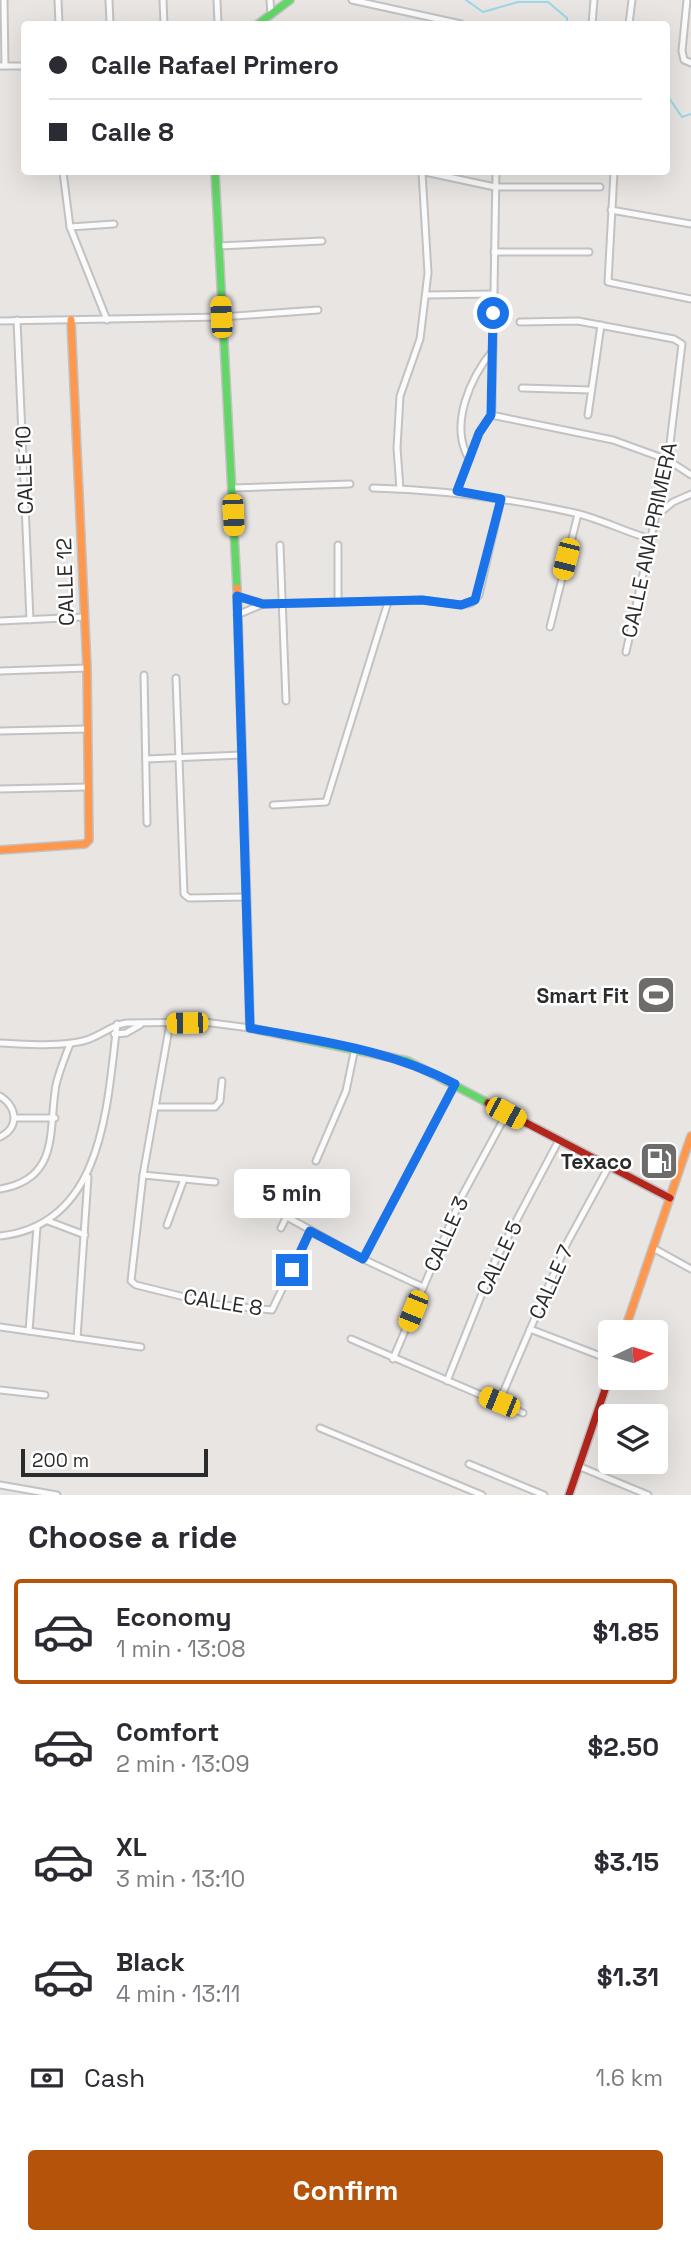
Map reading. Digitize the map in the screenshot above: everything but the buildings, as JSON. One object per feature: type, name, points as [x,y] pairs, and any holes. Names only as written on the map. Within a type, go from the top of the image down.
[{"type":"street","points":[[4,0],[3,66],[21,66]]},
{"type":"street","points":[[58,0],[59,21]]},
{"type":"street","points":[[109,0],[110,21]]},
{"type":"street","points":[[163,0],[164,21]]},
{"type":"street","points":[[217,0],[218,21]]},
{"type":"street","points":[[270,0],[271,16]]},
{"type":"street","points":[[263,21],[290,0]]},
{"type":"street","points":[[352,0],[447,21]]},
{"type":"street","points":[[592,21],[594,0]]},
{"type":"street","points":[[629,21],[632,0]]},
{"type":"street","points":[[687,0],[682,55],[691,62]]},
{"type":"street","points":[[64,175],[71,227],[107,320]]},
{"type":"street","points":[[215,175],[237,596],[250,1028]]},
{"type":"street","points":[[400,489],[397,448],[400,396],[420,339],[427,295],[424,175]]},
{"type":"street","points":[[438,175],[495,187],[600,187]]},
{"type":"street","points":[[457,491],[479,433],[491,415],[496,175]]},
{"type":"street","points":[[614,175],[608,282],[691,299]]},
{"type":"street","points":[[611,209],[691,224]]},
{"type":"street","points":[[71,227],[114,224]]},
{"type":"street","points":[[218,246],[322,241]]},
{"type":"street","points":[[494,252],[589,252]]},
{"type":"street","points":[[427,295],[494,294]]},
{"type":"street","points":[[0,321],[221,317],[318,310]]},
{"type":"street","name":"CALLE 10","points":[[17,320],[30,620]]},
{"type":"street","name":"CALLE 12","points":[[0,850],[88,843],[87,668],[71,320]]},
{"type":"street","points":[[520,322],[556,320],[601,325],[588,415]]},
{"type":"street","name":"CALLE ANA PRIMERA","points":[[601,325],[674,339],[682,345],[668,460],[626,652]]},
{"type":"street","points":[[468,459],[464,451],[461,414],[493,350]]},
{"type":"street","points":[[523,388],[591,390]]},
{"type":"street","points":[[491,415],[613,440],[668,460],[691,475]]},
{"type":"street","points":[[232,488],[350,484]]},
{"type":"street","points":[[373,488],[457,491],[501,499],[578,514],[651,539]]},
{"type":"street","points":[[656,517],[673,502],[691,494]]},
{"type":"street","points":[[237,596],[263,604],[471,603],[479,595],[501,499]]},
{"type":"street","points":[[550,627],[578,514]]},
{"type":"street","points":[[279,545],[286,701]]},
{"type":"street","points":[[338,545],[338,602]]},
{"type":"street","points":[[273,805],[326,802],[388,602]]},
{"type":"street","points":[[237,615],[263,604]]},
{"type":"street","points":[[0,621],[84,617]]},
{"type":"street","points":[[0,671],[87,668]]},
{"type":"street","points":[[144,675],[147,823]]},
{"type":"street","points":[[176,678],[184,894],[188,898],[245,897]]},
{"type":"street","points":[[0,731],[87,729]]},
{"type":"street","points":[[146,759],[242,755]]},
{"type":"street","points":[[0,789],[88,787]]},
{"type":"street","points":[[108,1033],[117,1024],[204,1022],[355,1048],[408,1061],[670,1198]]},
{"type":"street","points":[[170,1023],[144,1175],[215,1182]]},
{"type":"street","points":[[77,1338],[89,1174],[101,1130],[117,1024]]},
{"type":"street","points":[[0,1043],[70,1044],[108,1033],[115,1034],[139,1025]]},
{"type":"street","points":[[0,1189],[25,1180],[44,1161],[55,1118],[56,1085],[70,1044]]},
{"type":"street","points":[[316,1160],[346,1091],[355,1048]]},
{"type":"street","points":[[156,1107],[215,1107],[220,1101],[222,1081]]},
{"type":"street","points":[[363,1259],[455,1084]]},
{"type":"street","points":[[0,1096],[12,1107],[15,1118],[9,1131],[0,1137]]},
{"type":"street","name":"CALLE 3","points":[[393,1359],[462,1196],[506,1113]]},
{"type":"street","points":[[15,1118],[55,1118]]},
{"type":"street","points":[[628,1320],[691,1136]]},
{"type":"street","name":"CALLE 5","points":[[447,1381],[495,1261],[559,1140]]},
{"type":"street","name":"CALLE 7","points":[[499,1402],[567,1243],[609,1166]]},
{"type":"street","points":[[0,1236],[37,1227],[48,1221],[73,1196],[89,1174]]},
{"type":"street","name":"CALLE 8","points":[[144,1175],[131,1281],[136,1285],[213,1304],[272,1310],[310,1231]]},
{"type":"street","points":[[167,1225],[184,1179]]},
{"type":"street","points":[[281,1228],[301,1187]]},
{"type":"street","points":[[286,1217],[363,1259],[423,1287]]},
{"type":"street","points":[[48,1221],[85,1236]]},
{"type":"street","points":[[29,1331],[37,1227]]},
{"type":"street","points":[[653,1248],[691,1269]]},
{"type":"street","points":[[0,1327],[141,1348]]},
{"type":"street","points":[[530,1329],[598,1355]]},
{"type":"street","points":[[351,1339],[523,1413]]},
{"type":"street","points":[[0,1390],[45,1395]]},
{"type":"street","points":[[569,1495],[605,1390]]},
{"type":"street","points":[[320,1428],[482,1495]]},
{"type":"street","points":[[469,1464],[544,1495]]},
{"type":"street","points":[[578,1466],[648,1495]]},
{"type":"street","points":[[0,1485],[57,1495]]},
{"type":"waterway","points":[[466,0],[483,12],[518,2],[548,2],[567,18],[567,21]]},
{"type":"waterway","points":[[670,99],[682,117],[691,114]]},
{"type":"traffic: fast","points":[[262,21],[290,0]]},
{"type":"traffic: fast","points":[[215,175],[237,588]]},
{"type":"traffic: fast","points":[[247,914],[250,1028],[408,1061],[488,1103]]},
{"type":"traffic: slow","points":[[0,850],[85,844],[89,840],[87,668],[71,320]]},
{"type":"traffic: slow","points":[[237,588],[247,914]]},
{"type":"traffic: slow","points":[[628,1320],[691,1136]]},
{"type":"traffic: jam","points":[[488,1103],[670,1198]]},
{"type":"traffic: jam","points":[[569,1495],[605,1390]]},
{"type":"place","name":"Smart Fit","points":[[656,995]]},
{"type":"place","name":"Texaco","points":[[659,1161]]},
{"type":"route","points":[[292,1270],[310,1231],[363,1259],[455,1084],[408,1061],[387,1055],[250,1028],[237,596],[263,604],[422,600],[466,605],[475,600],[479,595],[501,499],[457,491],[479,433],[491,415],[493,313]]}]
